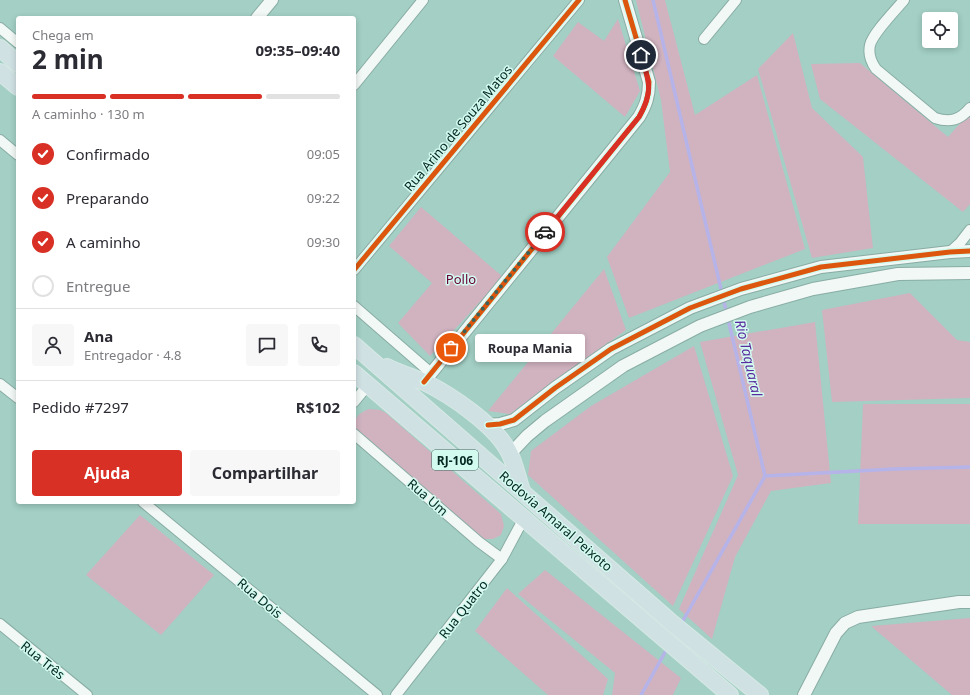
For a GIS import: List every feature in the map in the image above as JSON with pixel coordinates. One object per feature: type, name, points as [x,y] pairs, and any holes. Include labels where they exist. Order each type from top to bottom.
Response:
[{"type":"highway","points":[[0,48],[16,62]]},
{"type":"highway","points":[[0,72],[11,84]]},
{"type":"highway","name":"Rodovia Amaral Peixoto","points":[[356,347],[709,655],[760,695]]},
{"type":"highway","points":[[373,360],[428,378],[445,394],[488,425],[495,432],[510,454],[523,492]]},
{"type":"highway","name":"Rodovia Amaral Peixoto","points":[[356,376],[730,695]]},
{"type":"street","points":[[259,16],[272,0]]},
{"type":"street","points":[[356,83],[423,0]]},
{"type":"street","name":"Rua Arino de Souza Matos","points":[[356,268],[579,0]]},
{"type":"street","points":[[356,308],[428,378],[639,117],[646,105],[649,94],[649,82],[625,0]]},
{"type":"street","points":[[704,39],[736,0]]},
{"type":"street","points":[[904,0],[873,38],[869,54],[871,62],[876,69],[935,118],[944,121],[952,121],[961,117],[970,108]]},
{"type":"street","points":[[0,28],[16,41]]},
{"type":"street","points":[[0,140],[16,153]]},
{"type":"street","points":[[950,252],[960,243],[970,230]]},
{"type":"street","points":[[488,425],[500,424],[514,420],[555,388],[611,349],[690,308],[741,288],[821,267],[970,251]]},
{"type":"street","points":[[895,258],[898,274]]},
{"type":"street","points":[[510,454],[527,436],[563,408],[623,366],[700,326],[750,307],[813,289],[898,274],[970,273]]},
{"type":"street","points":[[0,384],[16,396]]},
{"type":"street","points":[[356,400],[368,385]]},
{"type":"street","points":[[514,420],[527,436]]},
{"type":"street","name":"Rua Um","points":[[356,436],[479,542],[502,559]]},
{"type":"street","name":"Rua Dois","points":[[145,504],[377,695]]},
{"type":"street","name":"Rua Quatro","points":[[396,695],[502,559],[524,518]]},
{"type":"street","points":[[804,695],[836,633],[845,623],[858,617],[959,602],[970,602]]},
{"type":"street","name":"Rua Três","points":[[0,624],[87,695]]},
{"type":"green space","points":[[636,0],[665,0],[695,115],[757,75],[805,249],[629,318],[607,257],[670,172],[661,100]]},
{"type":"green space","points":[[618,19],[640,91],[625,117],[553,56],[578,22],[604,41]]},
{"type":"green space","points":[[793,33],[812,108],[863,157],[873,248],[812,258],[758,69]]},
{"type":"green space","points":[[860,63],[948,137],[970,112],[970,204],[963,212],[820,99],[811,64]]},
{"type":"green space","name":"Pollo","points":[[421,207],[503,277],[430,356],[398,323],[432,283],[389,246]]},
{"type":"green space","points":[[604,269],[626,330],[510,414],[488,411]]},
{"type":"green space","points":[[910,293],[957,340],[970,342],[970,398],[832,402],[822,310]]},
{"type":"green space","points":[[815,322],[831,483],[771,491],[735,557],[712,639],[679,609],[738,475],[700,342]]},
{"type":"green space","points":[[694,346],[733,476],[673,606],[528,475],[531,451],[591,406]]},
{"type":"green space","points":[[863,404],[970,404],[970,524],[858,524]]},
{"type":"green space","points":[[369,409],[380,410],[386,413],[501,514],[504,526],[501,535],[493,539],[480,539],[357,437],[356,419],[364,411]]},
{"type":"green space","points":[[140,515],[214,575],[161,635],[86,575]]},
{"type":"green space","points":[[545,570],[681,678],[673,695],[612,695],[615,673],[518,594]]},
{"type":"green space","points":[[507,588],[608,679],[603,695],[548,695],[475,631]]},
{"type":"green space","points":[[970,618],[970,695],[952,695],[871,626]]},
{"type":"waterway","name":"Rio Taquaral","points":[[653,0],[765,476],[681,624]]},
{"type":"waterway","points":[[765,476],[894,469],[970,467]]},
{"type":"waterway","name":"Rio Taquaral","points":[[641,695],[668,647]]},
{"type":"cycle path","points":[[356,268],[579,0]]},
{"type":"cycle path","points":[[424,382],[639,117],[648,96],[649,82],[625,0]]},
{"type":"cycle path","points":[[488,425],[500,424],[514,420],[555,388],[611,349],[690,308],[741,289],[821,267],[970,251]]},
{"type":"way so far","points":[[451,348],[545,232]]},
{"type":"place","name":"Roupa Mania","points":[[451,348]]},
{"type":"route","points":[[545,232],[639,117],[646,105],[649,94],[649,82],[641,55]]}]
